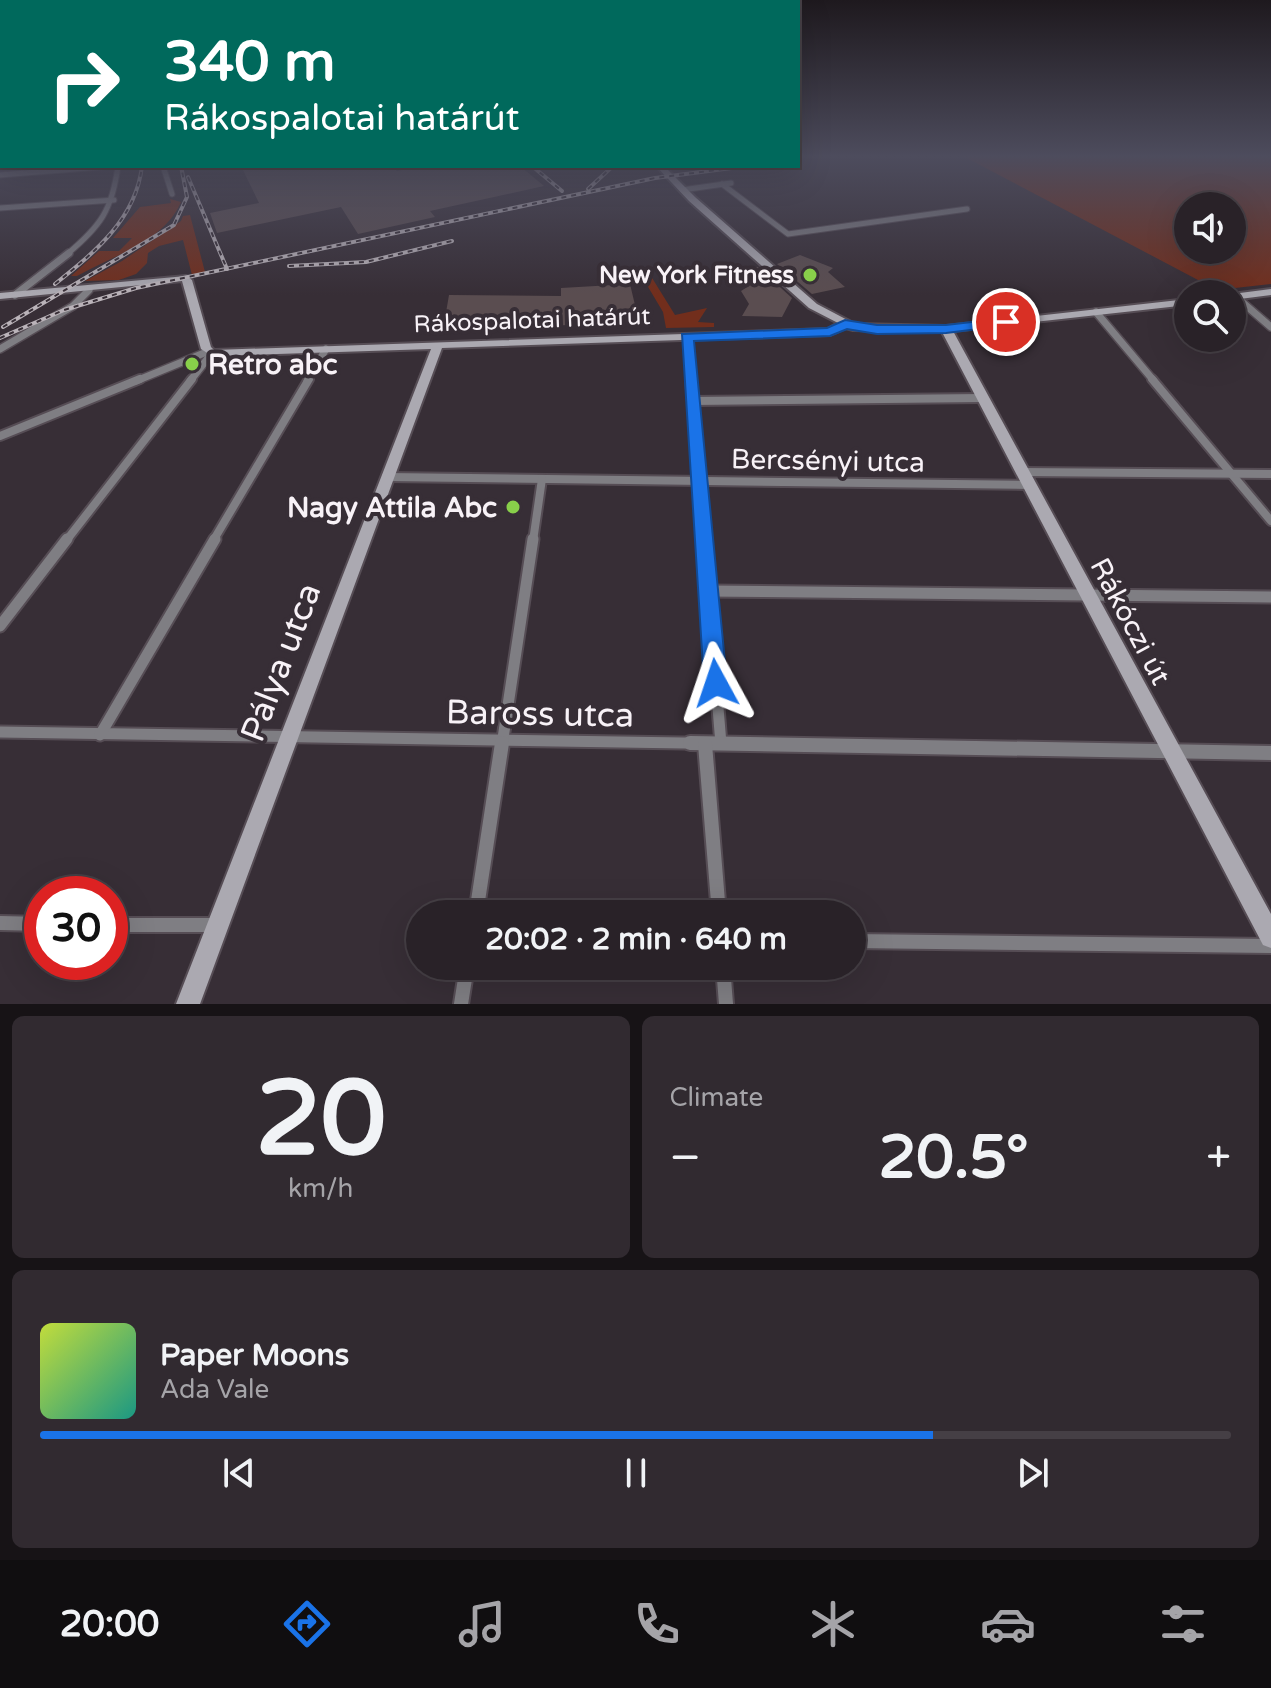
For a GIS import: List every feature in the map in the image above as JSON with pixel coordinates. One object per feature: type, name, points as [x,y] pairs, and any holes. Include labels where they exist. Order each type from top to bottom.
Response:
[{"type":"street","points":[[0,208],[88,202]]},
{"type":"street","points":[[15,295],[40,278],[100,220],[113,202]]},
{"type":"street","points":[[695,202],[813,306],[845,324]]},
{"type":"street","points":[[744,202],[788,234],[967,209]]},
{"type":"street","points":[[0,296],[89,290],[175,278],[187,280],[210,352]]},
{"type":"street","points":[[0,349],[73,306],[89,290]]},
{"type":"street","points":[[1246,295],[1271,292]]},
{"type":"street","name":"Rákospalotai határút","points":[[210,352],[830,332],[845,324],[877,330],[946,329],[1174,304]]},
{"type":"street","points":[[1246,306],[1271,327]]},
{"type":"street","points":[[1096,312],[1271,521]]},
{"type":"street","name":"Rákóczi út","points":[[946,329],[1271,937]]},
{"type":"street","points":[[687,337],[721,744]]},
{"type":"street","name":"Pálya utca","points":[[188,1004],[438,345]]},
{"type":"street","points":[[100,735],[326,349]]},
{"type":"street","points":[[0,436],[210,352]]},
{"type":"street","points":[[0,626],[210,352]]},
{"type":"street","points":[[692,401],[983,398]]},
{"type":"street","name":"Bercsényi utca","points":[[386,477],[698,480],[1271,474]]},
{"type":"street","points":[[478,900],[542,479]]},
{"type":"street","points":[[708,591],[1271,597]]},
{"type":"street","name":"Baross utca","points":[[0,732],[1271,753]]},
{"type":"street","points":[[705,744],[718,900]]},
{"type":"street","points":[[0,923],[24,924]]},
{"type":"street","points":[[128,925],[218,925]]},
{"type":"street","points":[[866,941],[1271,946]]},
{"type":"street","points":[[461,1004],[465,980]]},
{"type":"street","points":[[724,980],[726,1004]]},
{"type":"shaded area","points":[[181,202],[173,216],[150,238],[77,276],[71,276],[99,251],[119,251],[132,238],[113,238],[140,207]]},
{"type":"shaded area","points":[[1050,202],[1174,202],[1174,264],[1246,264],[1246,202],[1271,202],[1271,284],[1246,287],[1246,280],[1198,280]]},
{"type":"shaded area","points":[[190,215],[205,272],[192,275],[183,240],[159,246],[148,253],[147,263],[136,274],[119,280],[85,281],[122,261],[181,221],[183,216]]},
{"type":"shaded area","points":[[649,273],[675,315],[707,308],[698,322],[714,323],[714,327],[666,328],[663,312],[641,275]]},
{"type":"building","points":[[472,202],[430,211],[435,217],[358,234],[341,207],[217,233],[210,213],[259,203]]},
{"type":"building","name":"New York Fitness","points":[[800,255],[833,268],[828,272],[845,287],[812,294],[777,264]]},
{"type":"building","points":[[758,267],[792,298],[782,317],[742,316],[749,304],[741,291],[749,286],[742,280],[747,274],[744,269]]},
{"type":"building","points":[[630,284],[639,322],[569,319],[569,325],[443,330],[449,295],[561,296],[561,288]]},
{"type":"railway","points":[[55,284],[99,247],[132,202]]},
{"type":"railway","points":[[3,327],[174,225],[185,202]]},
{"type":"railway","points":[[199,202],[227,269]]},
{"type":"railway","points":[[227,269],[542,202]]},
{"type":"railway","points":[[289,266],[366,262],[452,241]]},
{"type":"railway","points":[[0,338],[64,310],[136,288],[227,269]]},
{"type":"place","name":"New York Fitness","points":[[810,275]]},
{"type":"place","name":"Retro abc","points":[[192,364]]},
{"type":"place","name":"Nagy Attila Abc","points":[[513,507]]},
{"type":"route","points":[[716,683],[687,337],[830,332],[841,329],[845,324],[877,330],[946,329],[1006,322]]}]
